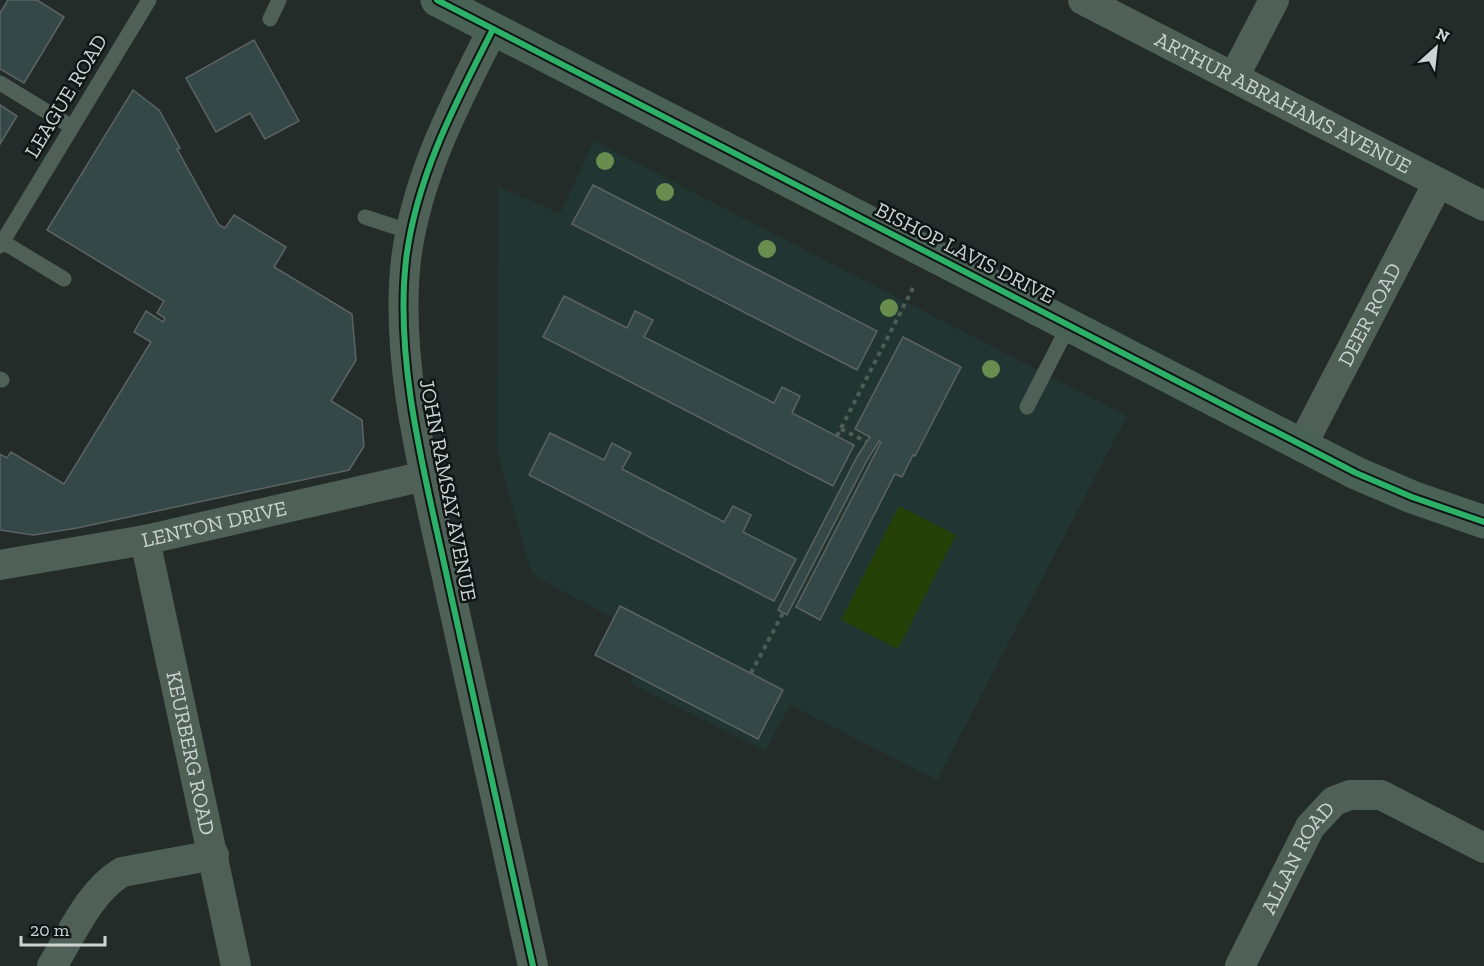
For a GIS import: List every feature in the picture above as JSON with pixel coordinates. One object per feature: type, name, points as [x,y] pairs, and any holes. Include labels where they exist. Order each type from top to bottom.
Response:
[{"type":"street","name":"BISHOP LAVIS DRIVE","points":[[437,0],[1356,473],[1412,497],[1484,522]]},
{"type":"street","name":"ARTHUR ABRAHAMS AVENUE","points":[[1083,0],[1484,206]]},
{"type":"street","points":[[1234,76],[1274,0]]},
{"type":"street","name":"JOHN RAMSAY AVENUE","points":[[493,29],[439,143],[424,182],[411,232],[404,292],[403,326],[406,360],[425,476],[533,966]]},
{"type":"street","name":"DEER ROAD","points":[[1302,445],[1438,183]]},
{"type":"street","name":"LENTON DRIVE","points":[[0,565],[145,540],[425,476]]},
{"type":"street","name":"KEURBERG ROAD","points":[[145,540],[236,966]]},
{"type":"street","name":"ALLAN ROAD","points":[[1240,966],[1310,827],[1334,801],[1350,795],[1381,795],[1484,848]]},
{"type":"street","points":[[52,966],[94,897],[109,880],[122,872],[214,855]]},
{"type":"lane","points":[[270,19],[279,0]]},
{"type":"lane","name":"LEAGUE ROAD","points":[[1,244],[72,127],[142,3]]},
{"type":"lane","points":[[0,83],[72,127]]},
{"type":"lane","points":[[365,217],[411,232]]},
{"type":"lane","points":[[1,244],[64,279]]},
{"type":"lane","points":[[1026,407],[1069,325]]},
{"type":"path","points":[[837,436],[914,288]]},
{"type":"path","points":[[841,429],[867,442]]},
{"type":"path","points":[[751,674],[783,613]]},
{"type":"shaded area","points":[[594,141],[1127,416],[937,780],[790,705],[765,751],[630,683],[633,675],[595,655],[613,618],[538,578],[530,568],[497,451],[498,187],[560,213]]},
{"type":"green space","points":[[899,506],[956,535],[898,649],[841,620]]},
{"type":"building","points":[[8,0],[37,0],[64,17],[24,83],[0,69],[0,13]]},
{"type":"building","points":[[254,40],[299,121],[265,139],[250,113],[216,132],[186,78]]},
{"type":"building","points":[[133,90],[159,110],[180,148],[177,149],[219,225],[225,228],[234,215],[286,247],[274,267],[352,314],[356,360],[331,401],[362,420],[364,446],[349,470],[77,528],[33,535],[0,530],[0,454],[7,458],[11,452],[64,484],[151,342],[134,332],[146,311],[163,322],[165,318],[157,313],[164,301],[47,230]]},
{"type":"building","points":[[0,105],[17,116],[0,144]]},
{"type":"building","points":[[593,185],[877,331],[857,370],[572,224]]},
{"type":"building","points":[[564,296],[627,328],[635,311],[653,320],[644,337],[774,403],[782,387],[800,396],[792,413],[854,445],[833,486],[543,337]]},
{"type":"building","points":[[903,337],[961,367],[915,456],[913,455],[902,477],[895,474],[820,620],[796,607],[881,442],[879,441],[787,615],[778,610],[857,457],[870,437],[855,429]]},
{"type":"building","points":[[550,433],[604,460],[612,443],[631,453],[622,469],[724,522],[733,506],[751,515],[743,532],[796,559],[774,601],[529,475]]},
{"type":"building","points":[[620,606],[783,690],[758,739],[595,655]]},
{"type":"cycle path","points":[[437,0],[1356,473],[1412,497],[1484,522]]},
{"type":"cycle path","points":[[493,29],[439,141],[419,199],[406,260],[405,341],[415,424],[423,465],[533,966]]}]
